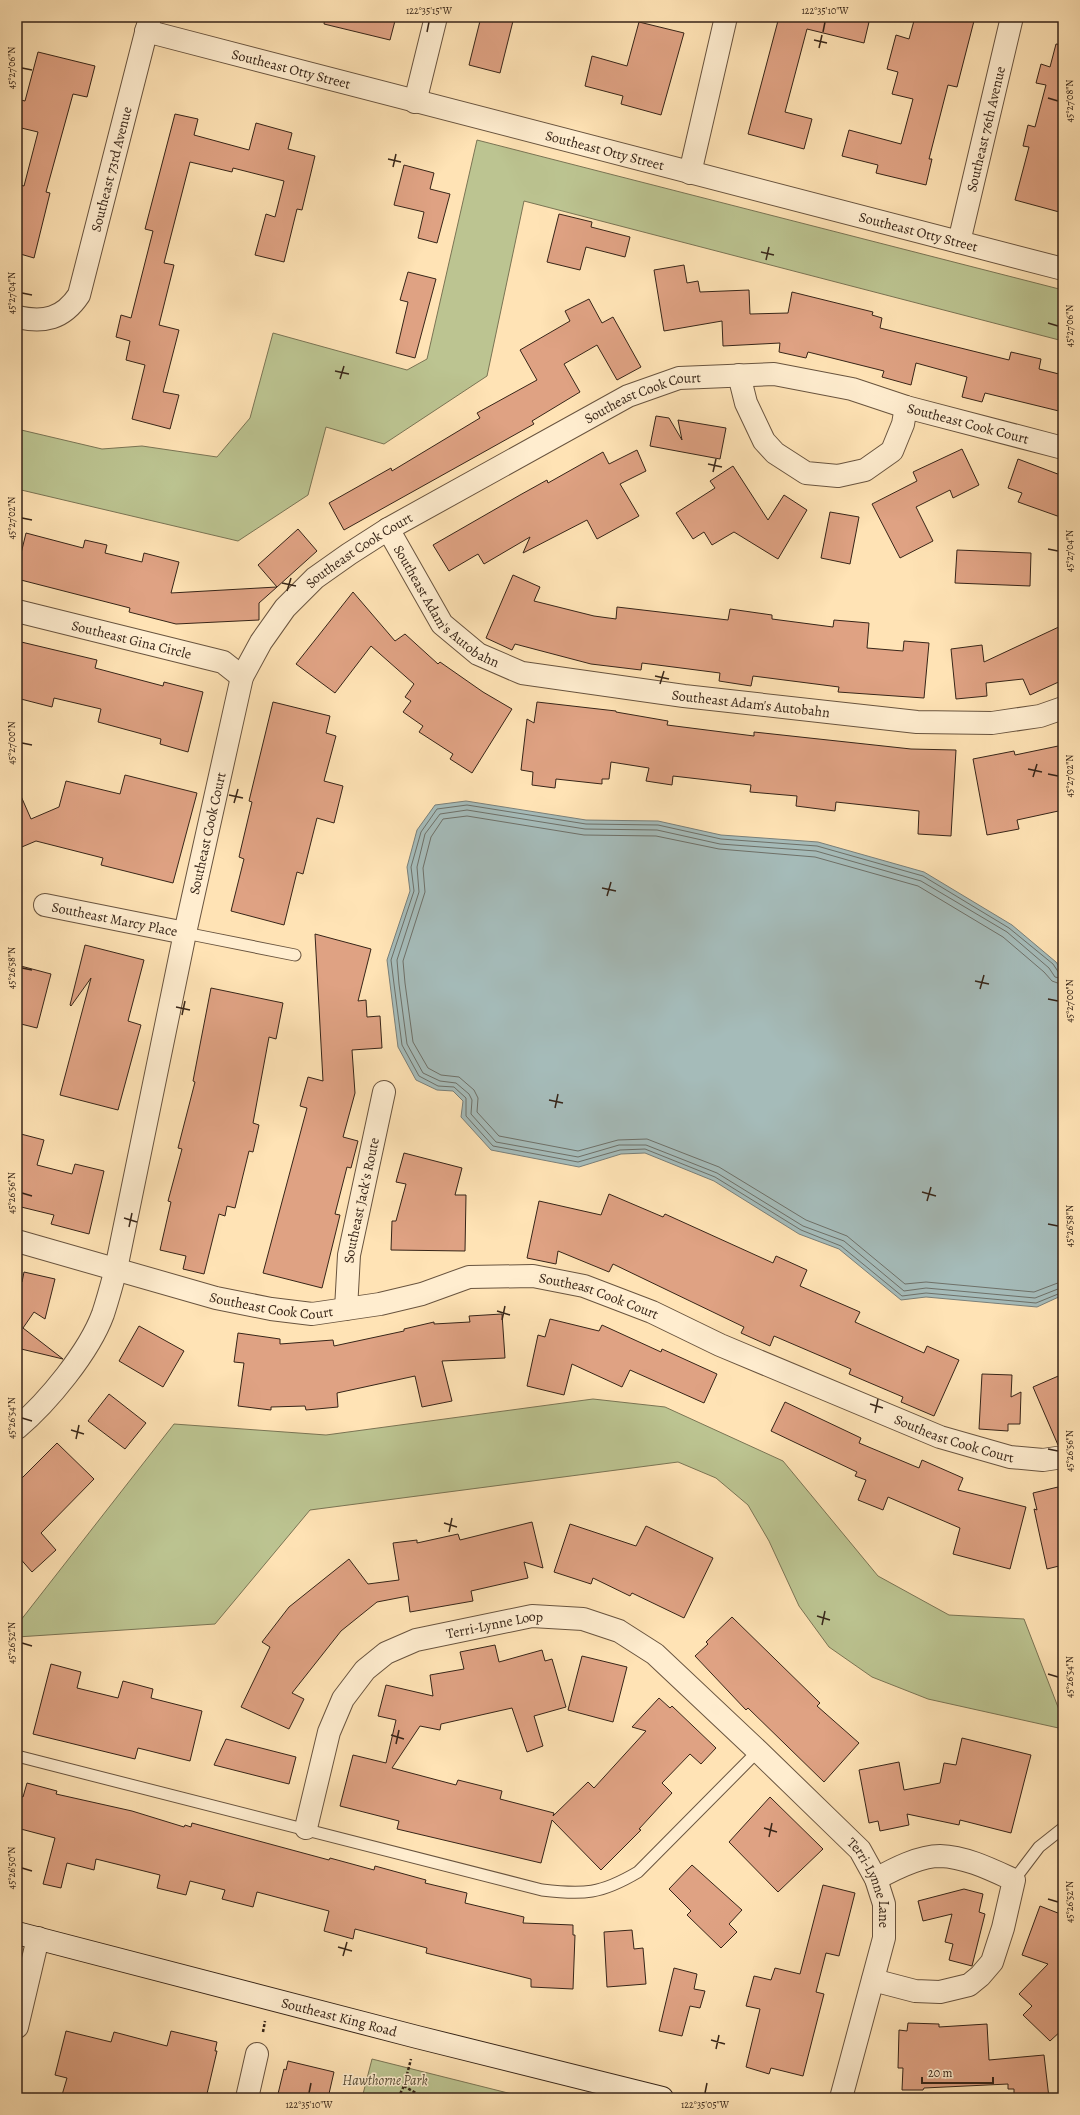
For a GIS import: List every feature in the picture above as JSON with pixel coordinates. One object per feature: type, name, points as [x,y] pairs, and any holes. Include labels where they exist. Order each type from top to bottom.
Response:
[{"type":"street","points":[[415,102],[436,17]]},
{"type":"street","points":[[690,173],[726,17]]},
{"type":"street","name":"Southeast 76th Avenue","points":[[958,242],[1012,17]]},
{"type":"street","name":"Southeast Otty Street","points":[[148,24],[415,102],[1063,269]]},
{"type":"street","name":"Southeast 73rd Avenue","points":[[17,316],[33,319],[47,319],[60,315],[74,302],[82,285],[148,24]]},
{"type":"street","name":"Southeast Cook Court","points":[[17,1428],[31,1416],[78,1360],[103,1315],[116,1269],[185,933],[242,677],[261,642],[285,608],[315,578],[388,529],[628,396],[679,378],[774,374],[852,389],[906,407],[1063,448]]},
{"type":"street","points":[[739,375],[746,403],[764,441],[775,453],[806,473],[838,476],[865,470],[892,451],[903,424],[906,407]]},
{"type":"street","name":"Southeast Adam's Autobahn","points":[[388,529],[442,624],[478,654],[522,673],[684,696],[917,722],[992,723],[1040,716],[1063,708]]},
{"type":"street","name":"Southeast Gina Circle","points":[[17,611],[223,662],[242,677]]},
{"type":"street","name":"Southeast Marcy Place","points":[[45,905],[185,933]]},
{"type":"street","name":"Southeast Jack's Route","points":[[346,1309],[349,1255],[384,1092]]},
{"type":"street","points":[[17,1241],[116,1269]]},
{"type":"street","name":"Southeast Cook Court","points":[[116,1269],[216,1298],[271,1309],[312,1314],[380,1304],[422,1294],[469,1277],[533,1276],[584,1286],[652,1312],[720,1345],[940,1436],[1010,1457],[1043,1460],[1063,1457]]},
{"type":"street","name":"Terri-Lynne Loop","points":[[306,1828],[329,1732],[343,1699],[365,1670],[386,1653],[416,1640],[532,1616],[583,1619],[619,1631],[655,1654],[758,1750]]},
{"type":"street","name":"Terri-Lynne Lane","points":[[758,1750],[860,1850],[876,1878],[884,1904],[884,1938],[874,1980],[841,2098]]},
{"type":"street","points":[[874,1980],[915,1991],[940,1992],[969,1985],[980,1976],[992,1962],[1003,1928],[1014,1880],[978,1864],[939,1856],[905,1864],[876,1878]]},
{"type":"street","name":"Southeast King Road","points":[[17,1933],[417,2037],[662,2098]]},
{"type":"street","points":[[17,2027],[38,1938]]},
{"type":"street","points":[[247,2098],[257,2054]]},
{"type":"lane","points":[[185,933],[295,955]]},
{"type":"lane","points":[[17,1756],[306,1828],[542,1890],[587,1893],[616,1885],[638,1872],[758,1750]]},
{"type":"lane","points":[[1014,1880],[1039,1847],[1063,1828]]},
{"type":"path","points":[[257,2054],[271,1999]]},
{"type":"path","points":[[398,2098],[404,2086],[417,2037]]},
{"type":"path","points":[[404,2086],[424,2098]]},
{"type":"green space","points":[[477,140],[1063,290],[1063,341],[524,201],[487,376],[384,444],[326,427],[308,495],[238,541],[17,489],[17,429],[102,449],[142,446],[217,457],[250,418],[273,333],[407,370],[427,359]]},
{"type":"green space","points":[[593,1399],[665,1407],[783,1461],[878,1576],[949,1615],[1024,1619],[1063,1720],[1063,1729],[928,1699],[872,1677],[829,1647],[799,1606],[769,1541],[748,1505],[716,1478],[678,1462],[310,1510],[215,1624],[17,1637],[17,1625],[174,1424],[326,1435]]},
{"type":"green space","name":"Hawthorne Park","points":[[372,2059],[528,2098],[362,2098]]},
{"type":"water","points":[[466,801],[586,820],[658,821],[721,835],[818,842],[924,872],[1012,925],[1056,962],[1063,972],[1063,1295],[1037,1307],[926,1297],[901,1300],[839,1249],[799,1234],[714,1181],[645,1153],[621,1154],[579,1167],[491,1150],[461,1117],[463,1101],[453,1091],[437,1090],[416,1080],[398,1047],[387,960],[410,891],[407,867],[417,830],[435,805]]},
{"type":"building","points":[[325,17],[396,17],[390,40],[324,24]]},
{"type":"building","points":[[481,17],[514,17],[500,73],[469,65]]},
{"type":"building","points":[[779,17],[850,17],[869,22],[864,43],[807,29],[785,112],[812,119],[804,149],[748,134]]},
{"type":"building","points":[[915,17],[975,17],[957,87],[948,85],[929,159],[932,159],[926,185],[876,173],[878,165],[842,156],[849,130],[901,144],[913,99],[892,94],[898,72],[887,69],[896,35],[909,39]]},
{"type":"building","points":[[639,22],[684,33],[661,115],[621,104],[623,96],[585,86],[592,56],[627,66]]},
{"type":"building","points":[[1056,44],[1063,45],[1063,213],[1015,200],[1029,147],[1023,146],[1028,125],[1035,127],[1046,85],[1036,83],[1041,64],[1050,67]]},
{"type":"building","points":[[38,52],[95,66],[87,97],[73,94],[46,192],[50,193],[34,258],[17,253],[17,184],[24,186],[38,132],[17,127],[17,99],[25,101]]},
{"type":"building","points":[[175,114],[198,119],[194,135],[249,150],[256,123],[292,133],[288,149],[315,156],[302,210],[297,209],[284,262],[255,255],[266,214],[275,217],[284,181],[233,168],[232,172],[190,162],[164,263],[174,265],[159,325],[179,330],[163,392],[179,395],[170,429],[132,419],[145,365],[126,360],[130,341],[116,337],[121,315],[131,318],[153,231],[145,229]]},
{"type":"building","points":[[404,165],[434,173],[430,189],[450,194],[437,243],[418,238],[424,212],[394,205]]},
{"type":"building","points":[[559,214],[592,222],[591,227],[630,237],[625,257],[586,247],[580,270],[547,262]]},
{"type":"building","points":[[684,265],[687,283],[698,281],[700,292],[749,290],[750,314],[788,313],[792,292],[873,312],[872,315],[882,318],[880,328],[1009,360],[1011,352],[1041,359],[1039,369],[1063,375],[1063,412],[985,393],[982,402],[962,397],[967,377],[916,363],[911,385],[882,377],[884,371],[808,352],[806,358],[779,352],[780,343],[723,346],[722,321],[664,331],[654,270]]},
{"type":"building","points":[[408,272],[436,279],[415,358],[396,353],[408,302],[400,300]]},
{"type":"building","points":[[589,299],[602,323],[613,317],[641,367],[617,380],[597,345],[564,364],[580,392],[532,421],[534,424],[344,530],[329,503],[391,468],[392,471],[480,418],[477,413],[537,380],[520,350],[570,321],[565,311]]},
{"type":"building","points":[[656,416],[669,418],[682,440],[678,420],[726,428],[720,459],[650,446]]},
{"type":"building","points":[[962,449],[979,485],[953,498],[950,490],[916,507],[933,541],[900,558],[872,504],[917,481],[913,472]]},
{"type":"building","points":[[637,450],[646,471],[620,484],[639,516],[597,539],[587,520],[523,553],[530,537],[484,564],[478,554],[449,571],[433,545],[547,480],[548,483],[603,452],[609,464]]},
{"type":"building","points":[[1018,459],[1063,476],[1063,518],[1018,502],[1022,493],[1008,488]]},
{"type":"building","points":[[733,466],[768,520],[784,495],[807,510],[778,559],[734,532],[712,545],[704,532],[693,539],[676,513],[715,488],[710,481]]},
{"type":"building","points":[[830,512],[859,517],[850,564],[821,558]]},
{"type":"building","points":[[298,529],[317,551],[277,587],[258,565]]},
{"type":"building","points":[[26,533],[83,548],[85,540],[107,545],[105,553],[142,562],[144,553],[179,562],[171,593],[277,587],[259,603],[259,620],[176,624],[129,612],[130,608],[17,579],[17,570]]},
{"type":"building","points":[[957,550],[1031,553],[1030,586],[955,583]]},
{"type":"building","points":[[513,575],[540,587],[534,601],[594,616],[616,619],[617,607],[728,620],[730,609],[772,615],[772,619],[833,627],[834,620],[869,623],[867,648],[903,651],[904,641],[929,643],[924,698],[838,692],[839,687],[753,676],[751,686],[719,681],[720,673],[642,663],[641,670],[591,664],[515,644],[512,650],[486,638]]},
{"type":"building","points":[[353,592],[395,641],[405,634],[438,664],[440,662],[483,692],[512,709],[472,773],[450,759],[453,754],[419,732],[423,726],[403,712],[411,701],[405,697],[414,684],[371,646],[335,693],[296,664]]},
{"type":"building","points":[[1063,625],[1063,680],[1030,695],[1023,679],[986,683],[987,696],[956,699],[951,649],[982,645],[984,662]]},
{"type":"building","points":[[17,641],[97,660],[95,668],[163,686],[164,682],[203,692],[188,752],[160,744],[161,739],[98,722],[101,709],[54,698],[52,707],[17,698]]},
{"type":"building","points":[[273,702],[330,716],[326,733],[336,736],[324,781],[343,786],[334,823],[317,818],[303,874],[297,872],[284,925],[231,911],[244,859],[239,857],[252,802],[249,801]]},
{"type":"building","points":[[537,702],[616,711],[668,721],[667,725],[754,736],[754,732],[911,749],[956,750],[951,836],[918,834],[919,811],[836,802],[835,811],[796,806],[797,796],[750,792],[751,785],[673,776],[672,785],[646,781],[649,768],[611,762],[609,779],[602,779],[602,784],[556,779],[555,788],[532,785],[533,772],[521,770],[527,719],[534,723]]},
{"type":"building","points":[[1063,745],[1063,810],[1017,820],[1019,829],[987,835],[973,759],[1014,751],[1015,755]]},
{"type":"building","points":[[125,775],[197,793],[173,883],[101,865],[103,858],[36,841],[17,849],[17,787],[31,819],[59,807],[66,781],[120,794]]},
{"type":"building","points":[[315,934],[371,949],[358,1001],[366,1000],[367,1017],[380,1016],[382,1048],[352,1050],[355,1093],[343,1137],[358,1141],[351,1168],[347,1167],[335,1214],[340,1215],[322,1288],[263,1273],[307,1108],[300,1106],[308,1077],[323,1081]]},
{"type":"building","points":[[85,945],[144,960],[128,1021],[141,1025],[118,1110],[60,1095],[91,978],[71,1006]]},
{"type":"building","points":[[17,965],[51,974],[37,1028],[17,1023]]},
{"type":"building","points":[[211,988],[283,1003],[276,1039],[269,1037],[253,1123],[259,1125],[253,1152],[249,1151],[235,1208],[227,1206],[225,1216],[219,1214],[204,1274],[183,1269],[186,1256],[160,1250],[171,1202],[168,1201],[182,1149],[178,1148],[195,1082],[193,1081]]},
{"type":"building","points":[[17,1133],[44,1140],[37,1165],[72,1174],[75,1164],[104,1171],[89,1234],[51,1224],[54,1215],[17,1206]]},
{"type":"building","points":[[404,1153],[462,1168],[455,1195],[466,1195],[465,1251],[391,1250],[392,1221],[396,1221],[406,1184],[396,1182]]},
{"type":"building","points":[[609,1194],[663,1217],[665,1214],[773,1263],[776,1256],[807,1270],[800,1286],[860,1312],[855,1322],[924,1353],[927,1346],[959,1360],[934,1416],[901,1402],[903,1397],[849,1374],[851,1369],[774,1336],[770,1346],[741,1333],[744,1327],[613,1264],[609,1272],[558,1251],[556,1264],[527,1258],[539,1201],[601,1215]]},
{"type":"building","points":[[24,1272],[55,1279],[45,1319],[34,1312],[23,1328],[63,1359],[17,1348],[17,1281],[22,1282]]},
{"type":"building","points":[[502,1314],[505,1358],[442,1361],[452,1401],[422,1407],[415,1376],[337,1393],[338,1407],[306,1410],[305,1406],[271,1407],[271,1410],[238,1406],[244,1363],[234,1362],[238,1333],[280,1339],[280,1344],[333,1340],[334,1346],[404,1331],[404,1329],[434,1322],[434,1324],[470,1322],[469,1316]]},
{"type":"building","points":[[550,1319],[599,1331],[602,1325],[661,1352],[662,1349],[717,1374],[704,1403],[630,1370],[622,1387],[572,1364],[564,1395],[527,1386],[538,1335],[545,1337]]},
{"type":"building","points":[[139,1326],[184,1351],[163,1387],[119,1361]]},
{"type":"building","points":[[982,1374],[1012,1375],[1011,1397],[1021,1392],[1020,1424],[1008,1424],[1008,1431],[979,1429]]},
{"type":"building","points":[[1063,1374],[1063,1445],[1058,1445],[1033,1387]]},
{"type":"building","points":[[109,1394],[146,1423],[125,1449],[88,1421]]},
{"type":"building","points":[[785,1402],[861,1438],[859,1443],[919,1468],[922,1460],[963,1478],[958,1490],[1026,1507],[1010,1569],[953,1554],[960,1528],[888,1497],[883,1510],[858,1500],[866,1480],[855,1476],[857,1472],[771,1431]]},
{"type":"building","points":[[57,1443],[94,1479],[41,1533],[56,1550],[32,1572],[17,1555],[17,1483]]},
{"type":"building","points":[[1058,1487],[1063,1511],[1063,1565],[1047,1569],[1034,1509],[1037,1510],[1033,1493]]},
{"type":"building","points":[[532,1522],[543,1568],[524,1562],[528,1578],[471,1591],[473,1601],[410,1612],[408,1596],[377,1602],[341,1631],[292,1693],[304,1699],[289,1729],[241,1707],[270,1647],[262,1642],[289,1607],[349,1559],[368,1584],[399,1580],[393,1543],[417,1540],[417,1543],[458,1534],[460,1540]]},
{"type":"building","points":[[570,1524],[636,1546],[646,1526],[713,1558],[684,1618],[632,1593],[630,1596],[593,1578],[591,1584],[554,1572]]},
{"type":"building","points":[[732,1617],[820,1703],[817,1706],[859,1743],[824,1782],[748,1708],[746,1710],[695,1656],[708,1644],[706,1642]]},
{"type":"building","points":[[495,1645],[499,1662],[542,1650],[545,1661],[552,1659],[566,1707],[534,1716],[543,1746],[527,1752],[512,1708],[441,1724],[440,1730],[420,1726],[392,1768],[456,1785],[458,1780],[502,1791],[500,1799],[554,1813],[553,1816],[588,1782],[594,1788],[646,1731],[632,1727],[659,1698],[670,1708],[672,1706],[716,1748],[701,1764],[690,1754],[662,1783],[672,1793],[639,1829],[641,1830],[601,1870],[552,1820],[541,1863],[397,1829],[399,1821],[340,1806],[353,1755],[386,1763],[396,1720],[378,1716],[386,1685],[433,1696],[430,1675],[464,1669],[460,1652]]},
{"type":"building","points":[[582,1656],[627,1667],[613,1722],[568,1710]]},
{"type":"building","points":[[51,1664],[81,1672],[77,1688],[118,1698],[123,1681],[153,1689],[151,1698],[202,1711],[190,1761],[138,1748],[135,1759],[33,1734]]},
{"type":"building","points":[[962,1738],[1031,1755],[1011,1833],[960,1820],[959,1825],[907,1814],[909,1825],[880,1831],[878,1821],[869,1823],[859,1770],[899,1762],[904,1790],[940,1783],[944,1763],[956,1765]]},
{"type":"building","points":[[226,1739],[296,1757],[289,1784],[214,1765]]},
{"type":"building","points":[[27,1783],[57,1791],[56,1794],[132,1811],[184,1827],[185,1825],[191,1827],[192,1823],[329,1860],[330,1858],[374,1870],[375,1866],[426,1880],[425,1883],[467,1893],[465,1903],[524,1917],[523,1923],[573,1925],[573,1935],[575,1935],[573,1989],[531,1987],[531,1979],[426,1953],[427,1948],[355,1929],[353,1939],[324,1931],[329,1911],[257,1892],[253,1907],[222,1899],[225,1890],[190,1881],[186,1895],[157,1888],[160,1875],[96,1859],[94,1870],[67,1863],[61,1888],[43,1884],[55,1838],[17,1828],[17,1795],[23,1797]]},
{"type":"building","points":[[770,1797],[823,1849],[778,1892],[729,1842]]},
{"type":"building","points":[[692,1865],[742,1910],[729,1924],[737,1932],[721,1948],[687,1915],[691,1911],[669,1889]]},
{"type":"building","points":[[823,1885],[855,1893],[839,1956],[826,1953],[816,1992],[824,1994],[803,2076],[771,2068],[769,2074],[746,2067],[760,2009],[746,2006],[754,1976],[771,1980],[775,1968],[800,1974]]},
{"type":"building","points":[[964,1889],[983,1894],[979,1912],[985,1914],[972,1966],[949,1960],[953,1944],[945,1942],[952,1914],[923,1921],[918,1901]]},
{"type":"building","points":[[1040,1906],[1063,1915],[1063,2029],[1050,2041],[1023,2015],[1032,2006],[1019,1994],[1048,1964],[1022,1955]]},
{"type":"building","points":[[632,1930],[634,1949],[643,1948],[646,1984],[607,1987],[604,1932]]},
{"type":"building","points":[[674,1968],[697,1974],[694,1989],[705,1991],[700,2008],[690,2006],[682,2036],[659,2031]]},
{"type":"building","points":[[908,2023],[939,2024],[939,2027],[987,2024],[989,2060],[1044,2055],[1049,2098],[1014,2098],[1014,2089],[1008,2089],[1008,2084],[902,2090],[903,2068],[898,2068],[899,2030],[907,2031]]},
{"type":"building","points":[[66,2031],[111,2042],[114,2032],[167,2046],[171,2031],[217,2042],[215,2051],[217,2051],[206,2098],[76,2098],[62,2095],[67,2078],[55,2075]]},
{"type":"building","points":[[288,2061],[334,2072],[328,2098],[277,2098],[284,2069],[286,2070]]}]
